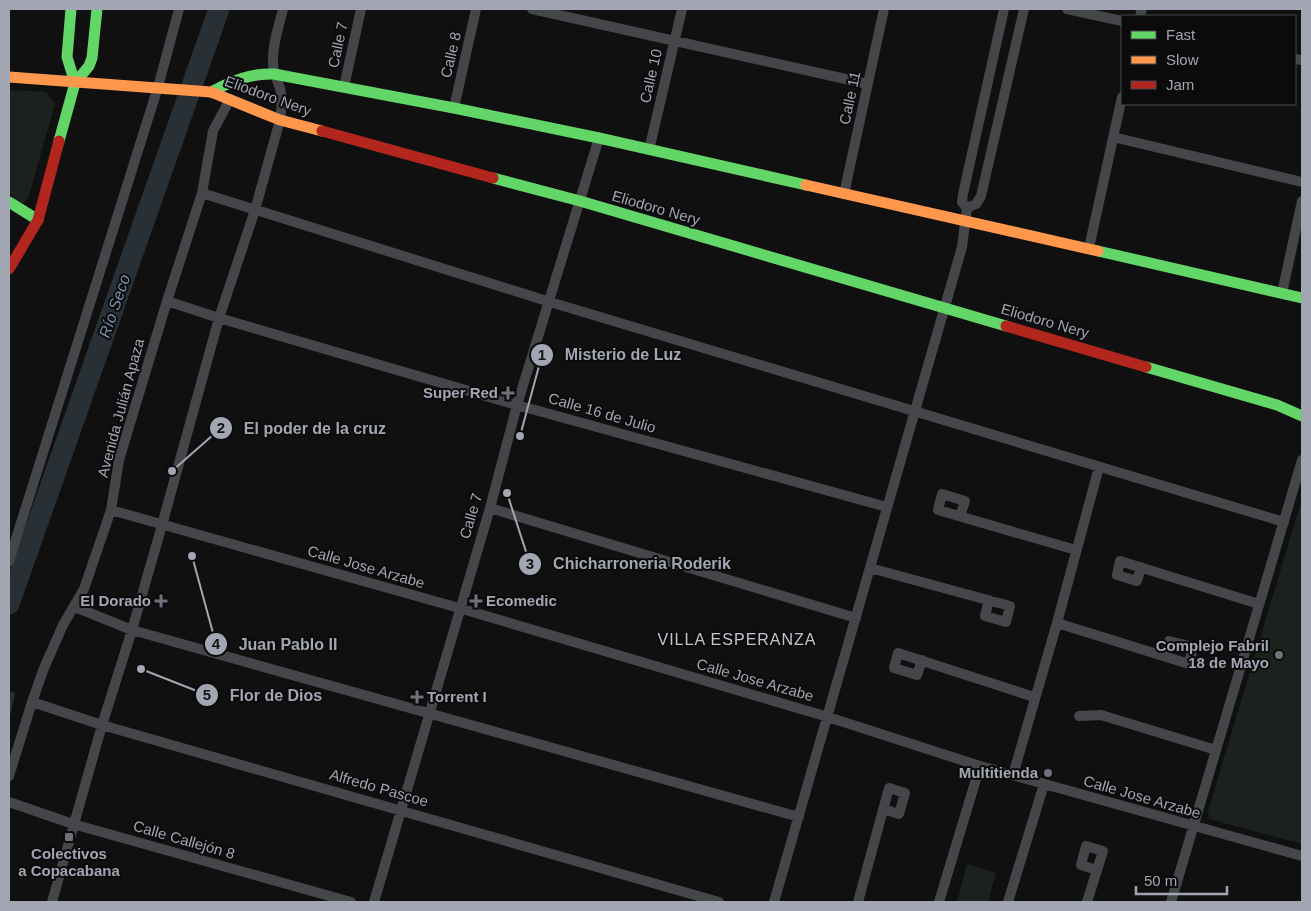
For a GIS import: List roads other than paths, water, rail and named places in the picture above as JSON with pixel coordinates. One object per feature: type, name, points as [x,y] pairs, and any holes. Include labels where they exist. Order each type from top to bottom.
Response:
[{"type":"street","points":[[71,9],[67,57],[75,83]]},
{"type":"street","points":[[9,269],[38,220],[75,83],[89,66],[92,58],[97,9]]},
{"type":"street","points":[[9,561],[158,87],[179,9]]},
{"type":"street","points":[[52,902],[73,824],[162,526],[219,318],[255,210],[280,120],[281,92],[274,74],[272,61],[283,9]]},
{"type":"street","name":"Calle 7","points":[[344,87],[361,9]]},
{"type":"street","name":"Calle 8","points":[[454,108],[476,9]]},
{"type":"street","points":[[532,9],[868,84]]},
{"type":"street","name":"Calle 10","points":[[649,150],[682,9]]},
{"type":"street","name":"Calle 11","points":[[844,194],[884,9]]},
{"type":"street","points":[[774,902],[962,247],[967,208],[962,202],[963,194],[1004,9]]},
{"type":"street","points":[[967,208],[976,204],[981,196],[1024,9]]},
{"type":"street","points":[[1067,9],[1121,21]]},
{"type":"street","name":"Eliodoro Nery","points":[[209,91],[244,76],[261,73],[344,87],[599,138],[1302,298]]},
{"type":"street","points":[[9,77],[209,91]]},
{"type":"street","name":"Eliodoro Nery","points":[[209,91],[280,120],[580,202],[1276,405],[1302,416]]},
{"type":"street","name":"Avenida Julián Apaza","points":[[9,776],[32,702],[63,625],[84,589],[112,510],[119,460],[202,193],[213,131],[230,99]]},
{"type":"street","points":[[1089,248],[1121,101]]},
{"type":"street","points":[[1113,137],[1302,182]]},
{"type":"street","name":"Calle 7","points":[[374,902],[490,508],[517,405],[599,138]]},
{"type":"street","points":[[202,193],[550,302],[1284,522]]},
{"type":"street","points":[[1282,293],[1302,201]]},
{"type":"street","points":[[9,202],[38,220]]},
{"type":"street","name":"Calle 16 de Julio","points":[[167,301],[517,405],[887,507]]},
{"type":"street","points":[[1170,902],[1302,460]]},
{"type":"street","points":[[1012,775],[1057,623],[1099,467]]},
{"type":"street","points":[[490,508],[856,618]]},
{"type":"street","name":"Calle Jose Arzabe","points":[[112,510],[162,526],[459,608],[828,717],[980,766],[1302,856]]},
{"type":"street","points":[[960,516],[1076,550]]},
{"type":"street","points":[[1140,567],[1259,604]]},
{"type":"street","points":[[870,568],[989,600]]},
{"type":"street","points":[[74,607],[132,630],[799,817]]},
{"type":"street","points":[[1057,623],[1164,656]]},
{"type":"street","points":[[922,660],[1034,697]]},
{"type":"street","name":"Alfredo Pascoe","points":[[32,702],[102,725],[719,902]]},
{"type":"street","points":[[1079,716],[1101,715],[1216,750]]},
{"type":"street","points":[[939,902],[980,766]]},
{"type":"street","points":[[1008,902],[1044,784]]},
{"type":"street","name":"Calle Callejón 8","points":[[9,802],[73,824],[351,902]]},
{"type":"street","points":[[858,902],[883,809]]},
{"type":"street","points":[[1087,902],[1097,870]]},
{"type":"waterway","name":"Río Seco","points":[[9,604],[219,9]]},
{"type":"place","name":"Super Red","points":[[508,393]]},
{"type":"place","name":"Misterio de Luz","points":[[520,436]]},
{"type":"place","name":"El poder de la cruz","points":[[172,471]]},
{"type":"place","name":"Chicharroneria Roderik","points":[[507,493]]},
{"type":"place","name":"Juan Pablo II","points":[[192,556]]},
{"type":"place","name":"El Dorado","points":[[161,601]]},
{"type":"place","name":"Ecomedic","points":[[476,601]]},
{"type":"place","name":"Complejo Fabril 18 de Mayo","points":[[1279,655]]},
{"type":"place","name":"Flor de Dios","points":[[141,669]]},
{"type":"place","name":"Torrent I","points":[[417,697]]},
{"type":"place","name":"Multitienda","points":[[1048,773]]},
{"type":"place","name":"Colectivos a Copacabana","points":[[69,837]]},
{"type":"district","name":"VILLA ESPERANZA","points":[[737,639]]}]
